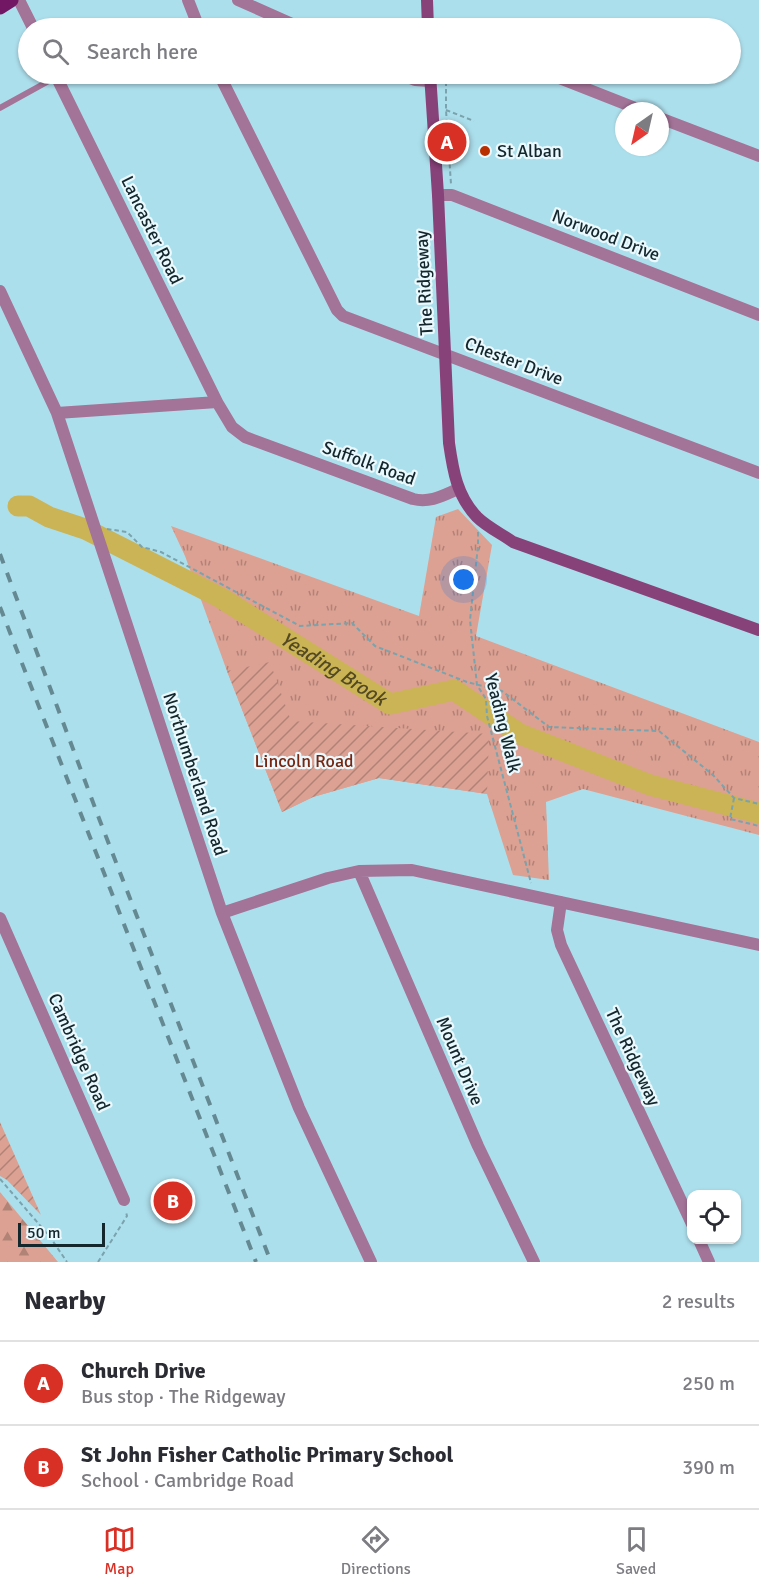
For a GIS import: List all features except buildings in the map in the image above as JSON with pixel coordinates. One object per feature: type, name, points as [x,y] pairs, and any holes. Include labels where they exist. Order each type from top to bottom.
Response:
[{"type":"main road","points":[[0,7],[11,0]]},
{"type":"street","points":[[19,0],[28,18]]},
{"type":"street","points":[[188,0],[195,18]]},
{"type":"street","points":[[238,0],[278,18]]},
{"type":"street","points":[[427,0],[428,18]]},
{"type":"street","name":"Lancaster Road","points":[[60,84],[217,402]]},
{"type":"street","name":"Chester Drive","points":[[224,84],[337,310],[343,316],[759,473]]},
{"type":"street","name":"The Ridgeway","points":[[430,84],[449,443],[453,474],[458,489]]},
{"type":"street","points":[[574,84],[620,102]]},
{"type":"street","points":[[669,121],[759,156]]},
{"type":"street","name":"Norwood Drive","points":[[438,195],[452,195],[759,315]]},
{"type":"street","name":"Northumberland Road","points":[[0,291],[57,413],[222,912],[299,1108],[371,1262]]},
{"type":"street","points":[[57,413],[217,402]]},
{"type":"street","name":"Suffolk Road","points":[[217,402],[232,427],[244,437],[402,495],[424,501],[458,489]]},
{"type":"street","points":[[458,489],[478,518],[513,542],[759,630]]},
{"type":"street","points":[[222,912],[328,878],[359,871],[412,870],[759,945]]},
{"type":"street","name":"Mount Drive","points":[[359,871],[478,1146],[534,1262]]},
{"type":"street","name":"The Ridgeway","points":[[561,902],[557,930],[561,945],[687,1213]]},
{"type":"street","name":"Cambridge Road","points":[[0,918],[124,1200]]},
{"type":"street","points":[[701,1244],[709,1262]]},
{"type":"lane","points":[[0,108],[41,84]]},
{"type":"path","points":[[446,84],[452,195]]},
{"type":"path","points":[[446,110],[474,121]]},
{"type":"path","name":"Yeading Walk","points":[[478,518],[478,546],[470,620],[477,685],[486,699],[487,716],[534,895]]},
{"type":"path","points":[[107,529],[127,532],[142,547],[161,552],[300,627],[352,623],[375,646],[477,685],[502,691],[549,728],[659,731],[713,775],[734,798],[759,804]]},
{"type":"path","points":[[734,798],[730,819],[759,826]]},
{"type":"path","points":[[0,1179],[50,1238],[67,1262]]},
{"type":"path","points":[[98,1262],[127,1216],[124,1200]]},
{"type":"green space","points":[[458,509],[492,545],[476,636],[759,742],[759,835],[583,789],[546,802],[549,880],[513,875],[487,794],[379,778],[313,797],[282,812],[185,556],[171,526],[419,616],[436,517]]},
{"type":"green space","name":"Lincoln Road","points":[[270,662],[291,721],[489,734],[487,794],[379,778],[313,797],[282,812],[227,671]]},
{"type":"green space","points":[[0,1122],[41,1215],[7,1180],[0,1176]]},
{"type":"green space","points":[[0,1192],[58,1262],[0,1262]]},
{"type":"waterway","name":"Yeading Brook","points":[[18,506],[29,506],[49,517],[85,529],[221,598],[390,704],[454,690],[520,734],[650,785],[759,813]]},
{"type":"railway","points":[[0,554],[100,821],[271,1262]]},
{"type":"railway","points":[[0,607],[256,1262]]},
{"type":"place","name":"Church Drive","points":[[447,142]]},
{"type":"place","name":"St Alban","points":[[485,151]]},
{"type":"place","name":"St John Fisher Catholic Primary School","points":[[173,1201]]}]
